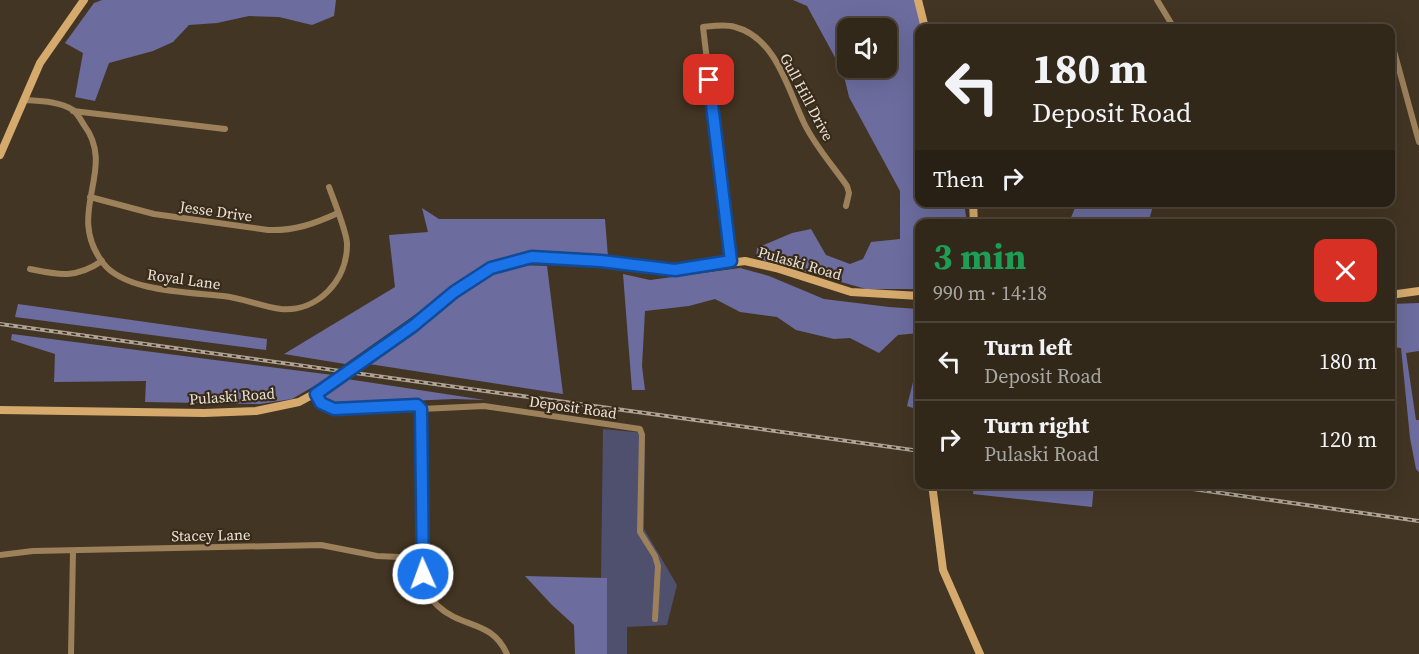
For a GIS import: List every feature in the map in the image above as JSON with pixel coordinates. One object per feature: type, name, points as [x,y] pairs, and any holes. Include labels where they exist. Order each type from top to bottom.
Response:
[{"type":"main road","points":[[0,155],[40,63],[84,0]]},
{"type":"main road","points":[[918,0],[924,24]]},
{"type":"main road","name":"Pulaski Road","points":[[0,410],[204,413],[256,411],[292,405],[334,383],[413,326],[454,292],[491,268],[532,257],[601,261],[675,270],[745,261],[776,268],[850,292],[915,296]]},
{"type":"main road","points":[[1395,294],[1419,291]]},
{"type":"main road","points":[[933,489],[943,570],[980,654]]},
{"type":"street","points":[[1157,0],[1172,24]]},
{"type":"street","name":"Gull Hill Drive","points":[[731,261],[703,27],[734,26],[765,44],[807,128],[847,186],[849,193],[846,206]]},
{"type":"street","points":[[1395,55],[1419,142]]},
{"type":"street","points":[[24,100],[48,102],[74,111],[225,129]]},
{"type":"street","name":"Royal Lane","points":[[74,111],[91,134],[97,154],[87,216],[88,230],[102,261],[111,272],[140,285],[232,297],[268,307],[298,308],[315,302],[330,291],[340,274],[347,242],[329,187]]},
{"type":"street","name":"Jesse Drive","points":[[90,197],[154,214],[268,230],[287,231],[304,227],[338,213]]},
{"type":"street","points":[[30,269],[69,275],[85,271],[102,261]]},
{"type":"street","name":"Deposit Road","points":[[316,394],[321,403],[334,409],[417,405],[421,409],[484,406],[640,429],[642,435],[640,532],[655,556],[658,566],[655,619]]},
{"type":"street","points":[[421,409],[422,558],[425,586],[436,604],[446,613],[458,620],[483,627],[504,646],[507,654]]},
{"type":"street","name":"Stacey Lane","points":[[0,555],[33,551],[321,545],[377,556],[422,558]]},
{"type":"street","points":[[71,654],[73,551]]},
{"type":"shaded area","points":[[102,0],[336,0],[334,16],[312,25],[279,17],[249,16],[217,23],[189,25],[173,42],[153,51],[109,63],[95,101],[75,97],[83,53],[65,43],[94,3]]},
{"type":"shaded area","points":[[793,0],[916,0],[923,24],[915,24],[915,207],[965,207],[966,219],[915,219],[915,289],[866,289],[756,258],[757,248],[792,233],[811,229],[826,255],[850,264],[863,259],[871,242],[900,239],[900,191],[849,97],[844,78],[897,78],[897,18],[837,18],[837,61],[807,6]]},
{"type":"shaded area","points":[[1153,207],[1149,219],[1070,219],[1075,208]]},
{"type":"shaded area","points":[[422,208],[439,219],[605,219],[608,257],[531,251],[487,264],[345,364],[284,354],[395,287],[389,235],[428,232]]},
{"type":"shaded area","points":[[520,265],[547,266],[563,394],[369,364],[459,294],[499,272]]},
{"type":"shaded area","points":[[740,268],[769,276],[824,299],[915,309],[915,333],[898,335],[879,353],[850,338],[834,339],[796,330],[777,317],[740,312],[715,299],[689,306],[645,311],[642,366],[645,390],[632,390],[623,274],[650,280]]},
{"type":"shaded area","points":[[1419,303],[1419,351],[1406,353],[1416,420],[1419,420],[1419,472],[1416,469],[1410,438],[1401,348],[1395,347],[1395,304]]},
{"type":"shaded area","points":[[18,304],[267,339],[266,350],[15,317]]},
{"type":"shaded area","points":[[12,334],[333,375],[292,399],[260,404],[145,402],[146,381],[54,382],[55,354],[11,340]]},
{"type":"shaded area","points":[[915,374],[915,408],[907,406]]},
{"type":"shaded area","points":[[347,379],[485,400],[454,399],[316,405],[315,399]]},
{"type":"shaded area","points":[[603,429],[645,433],[644,529],[677,585],[667,625],[627,627],[627,654],[607,654],[607,579],[601,578]]},
{"type":"shaded area","points":[[974,489],[1094,489],[1092,507],[973,494]]},
{"type":"shaded area","points":[[525,576],[607,578],[607,654],[575,654],[574,625]]},
{"type":"railway","points":[[0,324],[915,450]]},
{"type":"railway","points":[[1193,489],[1419,521]]},
{"type":"route","points":[[423,574],[421,409],[417,405],[341,410],[329,408],[321,403],[316,394],[413,326],[454,292],[491,268],[532,257],[601,261],[675,270],[731,261],[709,80]]}]
